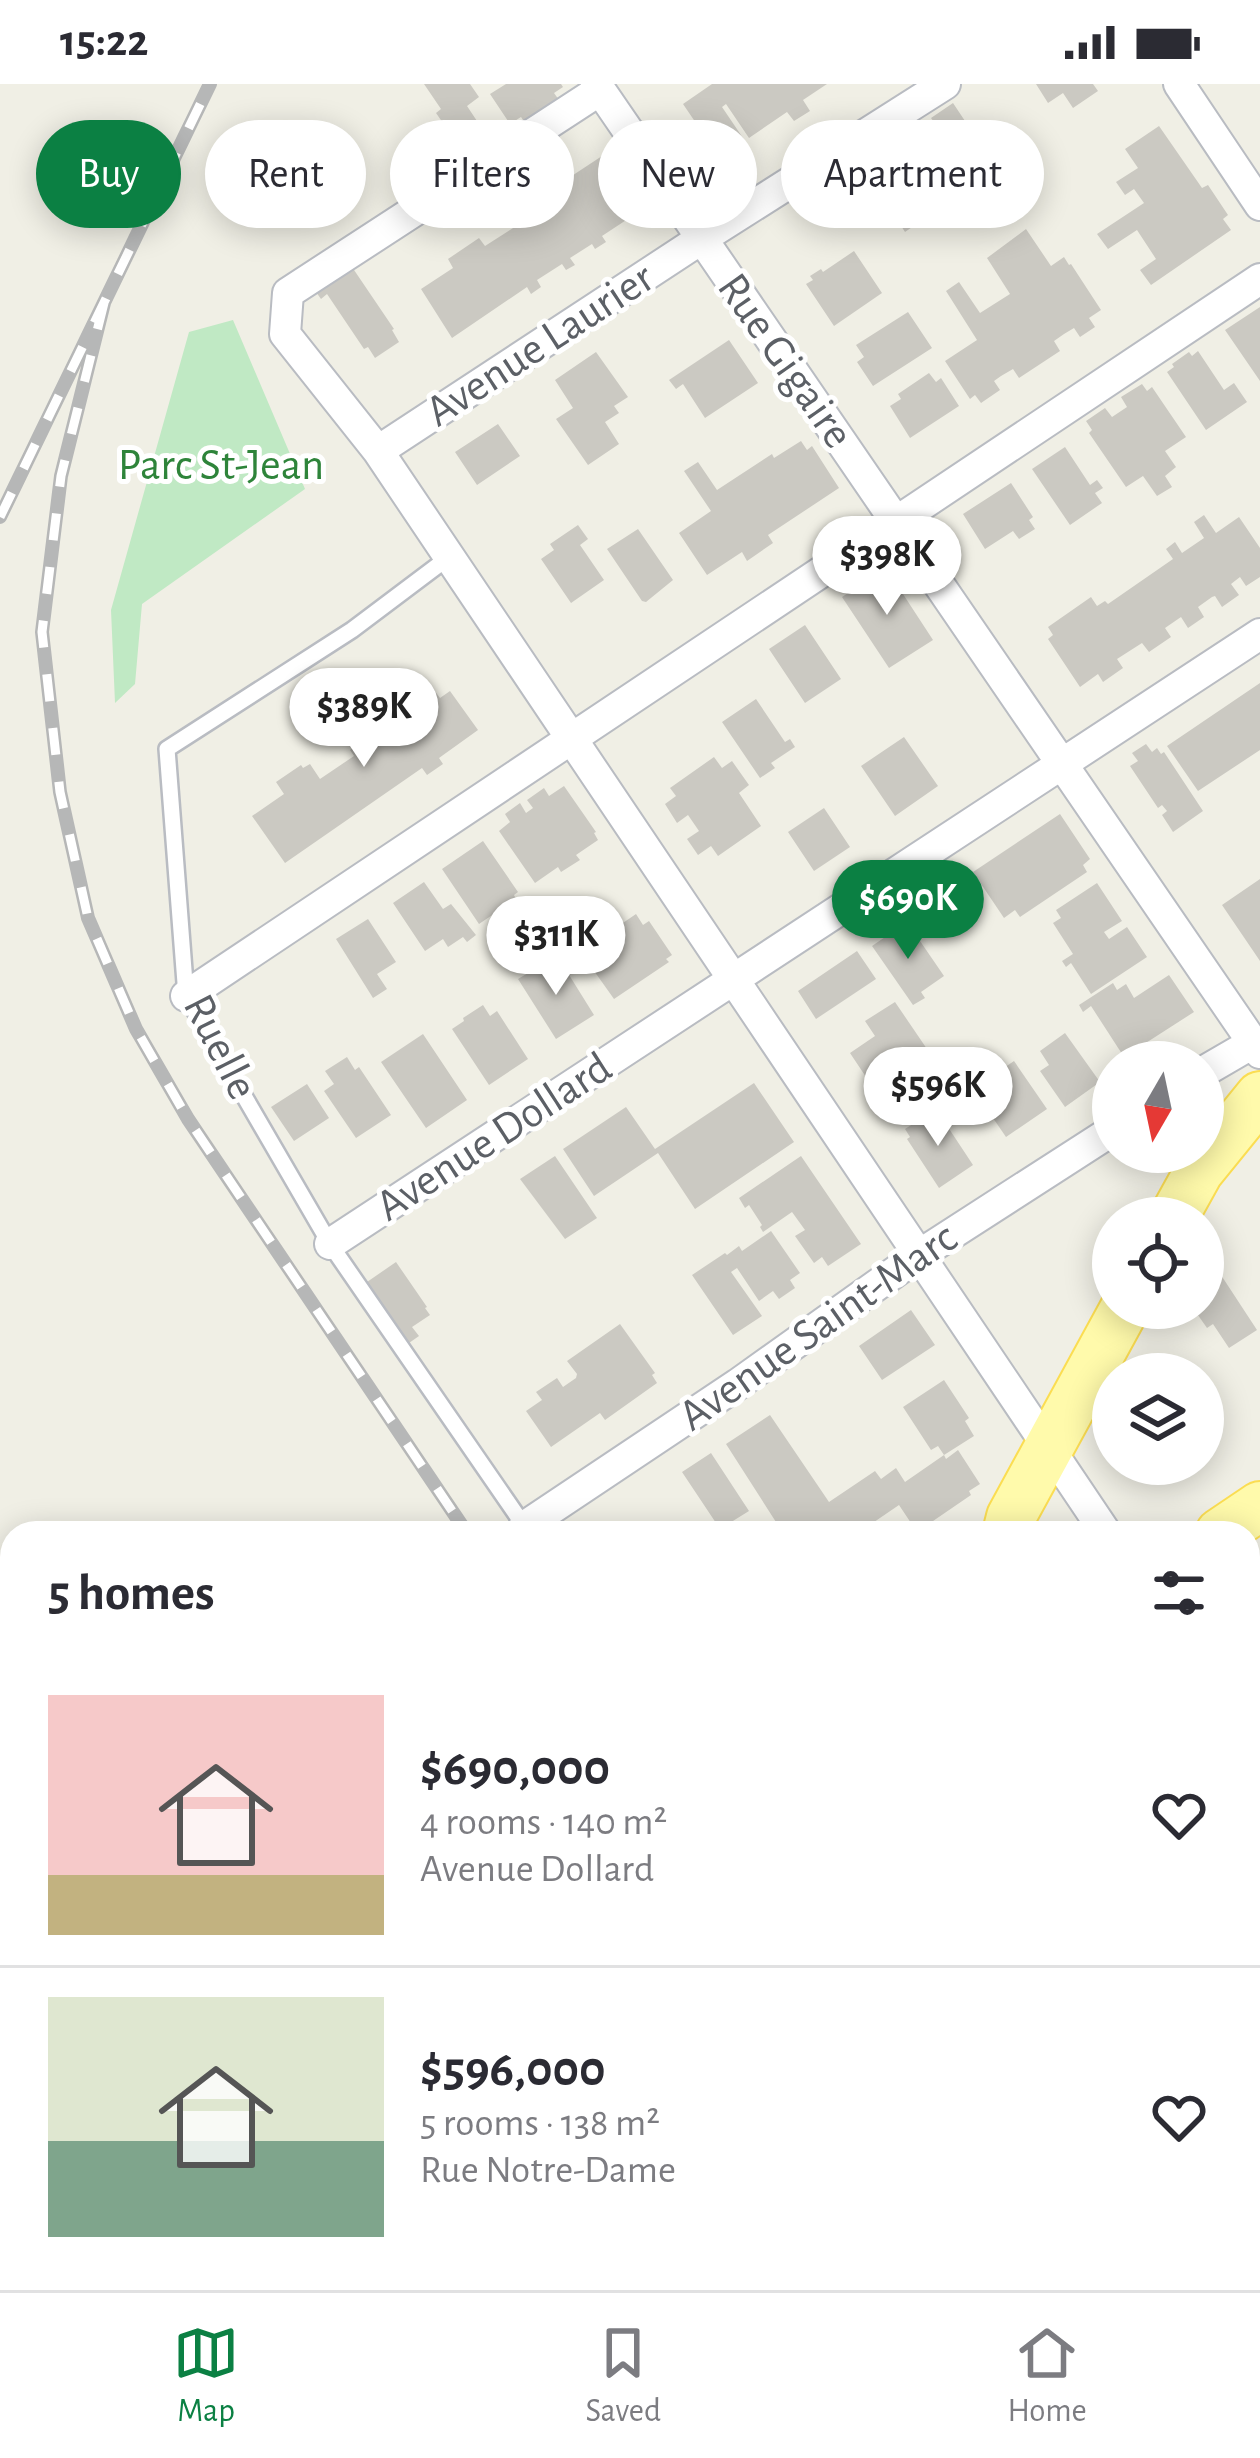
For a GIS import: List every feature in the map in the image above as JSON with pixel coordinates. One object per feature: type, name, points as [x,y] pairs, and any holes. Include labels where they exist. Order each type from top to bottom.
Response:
[{"type":"main road","points":[[1185,1197],[1199,1171],[1260,1096]]},
{"type":"main road","points":[[1010,1521],[1114,1329]]},
{"type":"street","name":"Avenue Laurier","points":[[378,451],[945,84]]},
{"type":"street","points":[[1179,84],[1260,205]]},
{"type":"street","name":"Rue Gigaire","points":[[598,87],[1257,1048]]},
{"type":"street","points":[[598,87],[288,293],[285,334],[378,451],[1098,1521]]},
{"type":"street","points":[[186,996],[1260,279]]},
{"type":"street","name":"Avenue Dollard","points":[[330,1244],[1260,634]]},
{"type":"street","points":[[1224,1063],[1257,1048]]},
{"type":"street","name":"Avenue Saint-Marc","points":[[539,1521],[919,1255],[1092,1144]]},
{"type":"lane","name":"Ruelle","points":[[449,557],[352,630],[167,749],[186,996],[330,1244],[520,1521]]},
{"type":"green space","name":"Parc St-Jean","points":[[233,320],[305,489],[142,604],[135,684],[115,703],[111,610],[189,332]]},
{"type":"building","points":[[424,84],[470,84],[479,97],[467,106],[476,120],[441,120],[436,113],[441,109]]},
{"type":"building","points":[[506,84],[563,87],[554,93],[559,100],[529,120],[507,120],[490,94]]},
{"type":"building","points":[[712,84],[827,84],[803,100],[810,111],[796,120],[787,112],[757,133],[757,120],[737,120],[726,104],[722,107],[731,120],[694,120],[683,104]]},
{"type":"building","points":[[1036,84],[1093,84],[1098,91],[1073,108],[1063,93],[1048,103]]},
{"type":"building","points":[[953,103],[964,120],[932,120]]},
{"type":"building","points":[[1159,126],[1202,188],[1208,185],[1228,215],[1223,219],[1231,230],[1151,285],[1140,270],[1156,259],[1137,230],[1108,249],[1097,234],[1144,203],[1134,189],[1125,195],[1116,182],[1138,168],[1125,149]]},
{"type":"building","points":[[598,159],[598,228],[614,228],[602,236],[606,242],[595,249],[592,244],[570,258],[575,265],[566,270],[562,264],[537,280],[541,287],[531,294],[527,287],[452,338],[421,289],[453,268],[448,259],[479,238],[485,246],[513,228],[574,228],[574,174]]},
{"type":"building","points":[[1026,229],[1051,266],[1064,257],[1071,264],[1101,310],[1089,318],[1095,327],[1080,337],[1074,328],[1064,334],[1054,341],[1060,351],[1019,378],[1013,369],[1001,376],[994,381],[1000,390],[981,403],[975,395],[970,399],[945,361],[977,340],[946,291],[959,282],[980,313],[1010,294],[987,258]]},
{"type":"building","points":[[854,251],[882,293],[834,326],[806,284],[813,280],[810,276]]},
{"type":"building","points":[[352,267],[399,342],[375,358],[327,294],[321,299],[316,292]]},
{"type":"building","points":[[1260,307],[1260,381],[1225,330]]},
{"type":"building","points":[[908,312],[932,348],[873,386],[857,362],[864,357],[856,345]]},
{"type":"building","points":[[729,340],[758,383],[705,418],[683,384],[676,389],[669,380]]},
{"type":"building","points":[[1198,351],[1224,390],[1234,383],[1247,402],[1206,430],[1167,372],[1189,352],[1192,356]]},
{"type":"building","points":[[596,352],[628,397],[614,406],[619,413],[605,422],[619,444],[588,465],[556,419],[573,408],[555,380]]},
{"type":"building","points":[[929,373],[936,382],[941,378],[959,406],[910,438],[890,406],[901,399],[898,394]]},
{"type":"building","points":[[1142,384],[1147,391],[1152,387],[1186,437],[1165,451],[1176,467],[1165,476],[1172,487],[1157,496],[1143,476],[1126,487],[1089,433],[1092,430],[1086,421],[1105,408],[1112,417],[1127,407],[1121,397]]},
{"type":"building","points":[[498,424],[520,456],[477,485],[455,452]]},
{"type":"building","points":[[801,441],[807,450],[812,446],[839,488],[768,535],[773,543],[747,561],[742,552],[707,575],[679,533],[711,511],[684,471],[698,462],[717,490]]},
{"type":"building","points":[[1065,447],[1090,485],[1097,480],[1103,488],[1095,493],[1102,503],[1070,525],[1032,469]]},
{"type":"building","points":[[1011,483],[1033,517],[1029,520],[1035,529],[1019,539],[1013,531],[985,549],[963,514]]},
{"type":"building","points":[[1204,515],[1216,533],[1239,517],[1260,548],[1260,577],[1246,586],[1240,577],[1231,584],[1239,595],[1222,607],[1212,597],[1198,607],[1204,617],[1188,628],[1181,617],[1165,628],[1171,637],[1149,652],[1142,643],[1117,659],[1123,668],[1103,682],[1098,674],[1080,687],[1048,639],[1053,635],[1048,627],[1091,597],[1097,606],[1108,604],[1173,559],[1166,549],[1175,542],[1182,553],[1204,538],[1194,522]]},
{"type":"building","points":[[578,525],[588,539],[580,545],[604,580],[571,603],[541,559],[554,550],[550,544]]},
{"type":"building","points":[[638,529],[673,580],[646,602],[607,549]]},
{"type":"building","points":[[886,568],[933,640],[889,668],[842,597]]},
{"type":"building","points":[[805,625],[841,679],[805,703],[769,649]]},
{"type":"building","points":[[1260,683],[1260,750],[1198,791],[1167,746]]},
{"type":"building","points":[[374,684],[396,716],[434,690],[440,698],[450,691],[478,730],[439,758],[443,764],[427,775],[422,768],[285,863],[252,816],[284,794],[276,782],[301,765],[310,764],[320,779],[354,756],[350,750],[381,729],[357,695]]},
{"type":"building","points":[[756,699],[785,742],[790,739],[795,747],[771,763],[775,768],[760,778],[722,722]]},
{"type":"building","points":[[904,737],[938,786],[895,816],[861,766]]},
{"type":"building","points":[[1146,744],[1152,752],[1157,748],[1164,752],[1203,811],[1173,832],[1162,815],[1167,811],[1162,805],[1158,808],[1130,766],[1138,761],[1132,753]]},
{"type":"building","points":[[714,757],[722,768],[732,761],[749,785],[739,793],[761,826],[718,856],[711,846],[698,855],[687,839],[699,831],[688,815],[677,823],[665,804],[676,796],[670,788]]},
{"type":"building","points":[[564,786],[598,840],[576,855],[580,860],[561,872],[558,867],[535,883],[499,831],[510,822],[505,814],[520,803],[526,813],[533,808],[527,800],[544,788],[549,796]]},
{"type":"building","points":[[824,808],[850,847],[814,871],[788,832]]},
{"type":"building","points":[[1060,814],[1090,859],[1083,865],[1087,872],[1020,917],[1015,910],[1004,918],[973,872]]},
{"type":"building","points":[[483,841],[518,892],[516,899],[479,924],[442,869]]},
{"type":"building","points":[[1260,879],[1260,961],[1222,905]]},
{"type":"building","points":[[424,882],[443,909],[451,904],[476,935],[448,947],[443,939],[425,951],[393,903]]},
{"type":"building","points":[[1097,883],[1122,921],[1104,932],[1109,939],[1127,927],[1147,957],[1091,994],[1071,963],[1066,967],[1062,961],[1073,954],[1053,923],[1061,918],[1056,910]]},
{"type":"building","points":[[636,914],[643,925],[649,921],[672,955],[666,959],[669,962],[614,999],[587,961],[623,937],[617,927]]},
{"type":"building","points":[[368,919],[396,962],[377,974],[387,989],[373,998],[336,939]]},
{"type":"building","points":[[907,922],[944,976],[921,992],[925,998],[913,1005],[872,946]]},
{"type":"building","points":[[857,951],[876,979],[816,1019],[798,991]]},
{"type":"building","points":[[553,958],[556,964],[561,962],[594,1015],[556,1039],[518,979]]},
{"type":"building","points":[[1169,975],[1194,1012],[1149,1041],[1114,1041],[1091,1006],[1083,1012],[1079,1005],[1113,983],[1117,990],[1126,984],[1134,998]]},
{"type":"building","points":[[895,1002],[927,1049],[872,1086],[850,1053],[875,1036],[865,1021]]},
{"type":"building","points":[[483,1005],[490,1016],[497,1011],[528,1059],[489,1085],[452,1029]]},
{"type":"building","points":[[1065,1033],[1092,1071],[1092,1088],[1065,1107],[1040,1071],[1049,1065],[1040,1051]]},
{"type":"building","points":[[423,1034],[467,1100],[426,1128],[381,1062]]},
{"type":"building","points":[[347,1057],[391,1115],[356,1138],[324,1091],[334,1084],[325,1071]]},
{"type":"building","points":[[1014,1061],[1047,1109],[1006,1137],[973,1089]]},
{"type":"building","points":[[754,1083],[794,1142],[695,1209],[658,1153],[594,1196],[563,1149],[626,1107],[655,1149]]},
{"type":"building","points":[[307,1084],[329,1118],[294,1141],[271,1107]]},
{"type":"building","points":[[936,1109],[973,1165],[939,1188],[905,1129]]},
{"type":"building","points":[[555,1156],[597,1218],[565,1239],[520,1179]]},
{"type":"building","points":[[801,1156],[861,1244],[828,1266],[822,1257],[814,1263],[795,1236],[805,1230],[792,1212],[763,1232],[749,1205],[745,1208],[739,1198]]},
{"type":"building","points":[[771,1231],[800,1273],[790,1280],[795,1288],[779,1299],[773,1291],[759,1301],[737,1268],[731,1272],[762,1316],[733,1335],[692,1275]]},
{"type":"building","points":[[396,1262],[430,1315],[412,1327],[419,1336],[409,1343],[367,1282]]},
{"type":"building","points":[[1224,1280],[1257,1330],[1229,1348],[1216,1329],[1224,1329]]},
{"type":"building","points":[[911,1310],[935,1345],[882,1380],[859,1346]]},
{"type":"building","points":[[620,1324],[655,1373],[657,1383],[605,1420],[600,1413],[551,1447],[526,1411],[542,1400],[536,1392],[557,1378],[563,1387],[576,1378],[567,1361]]},
{"type":"building","points":[[944,1380],[969,1418],[965,1421],[974,1436],[944,1455],[938,1446],[931,1450],[903,1407]]},
{"type":"building","points":[[770,1415],[829,1502],[875,1471],[881,1479],[896,1468],[905,1482],[958,1450],[980,1484],[933,1521],[910,1521],[899,1505],[876,1521],[775,1521],[726,1444]]},
{"type":"building","points":[[711,1453],[749,1511],[733,1521],[715,1521],[682,1472]]},
{"type":"railway","points":[[0,517],[210,84]]},
{"type":"railway","points":[[104,303],[61,476],[42,632],[60,792],[88,918],[136,1029],[188,1119],[459,1521]]}]
